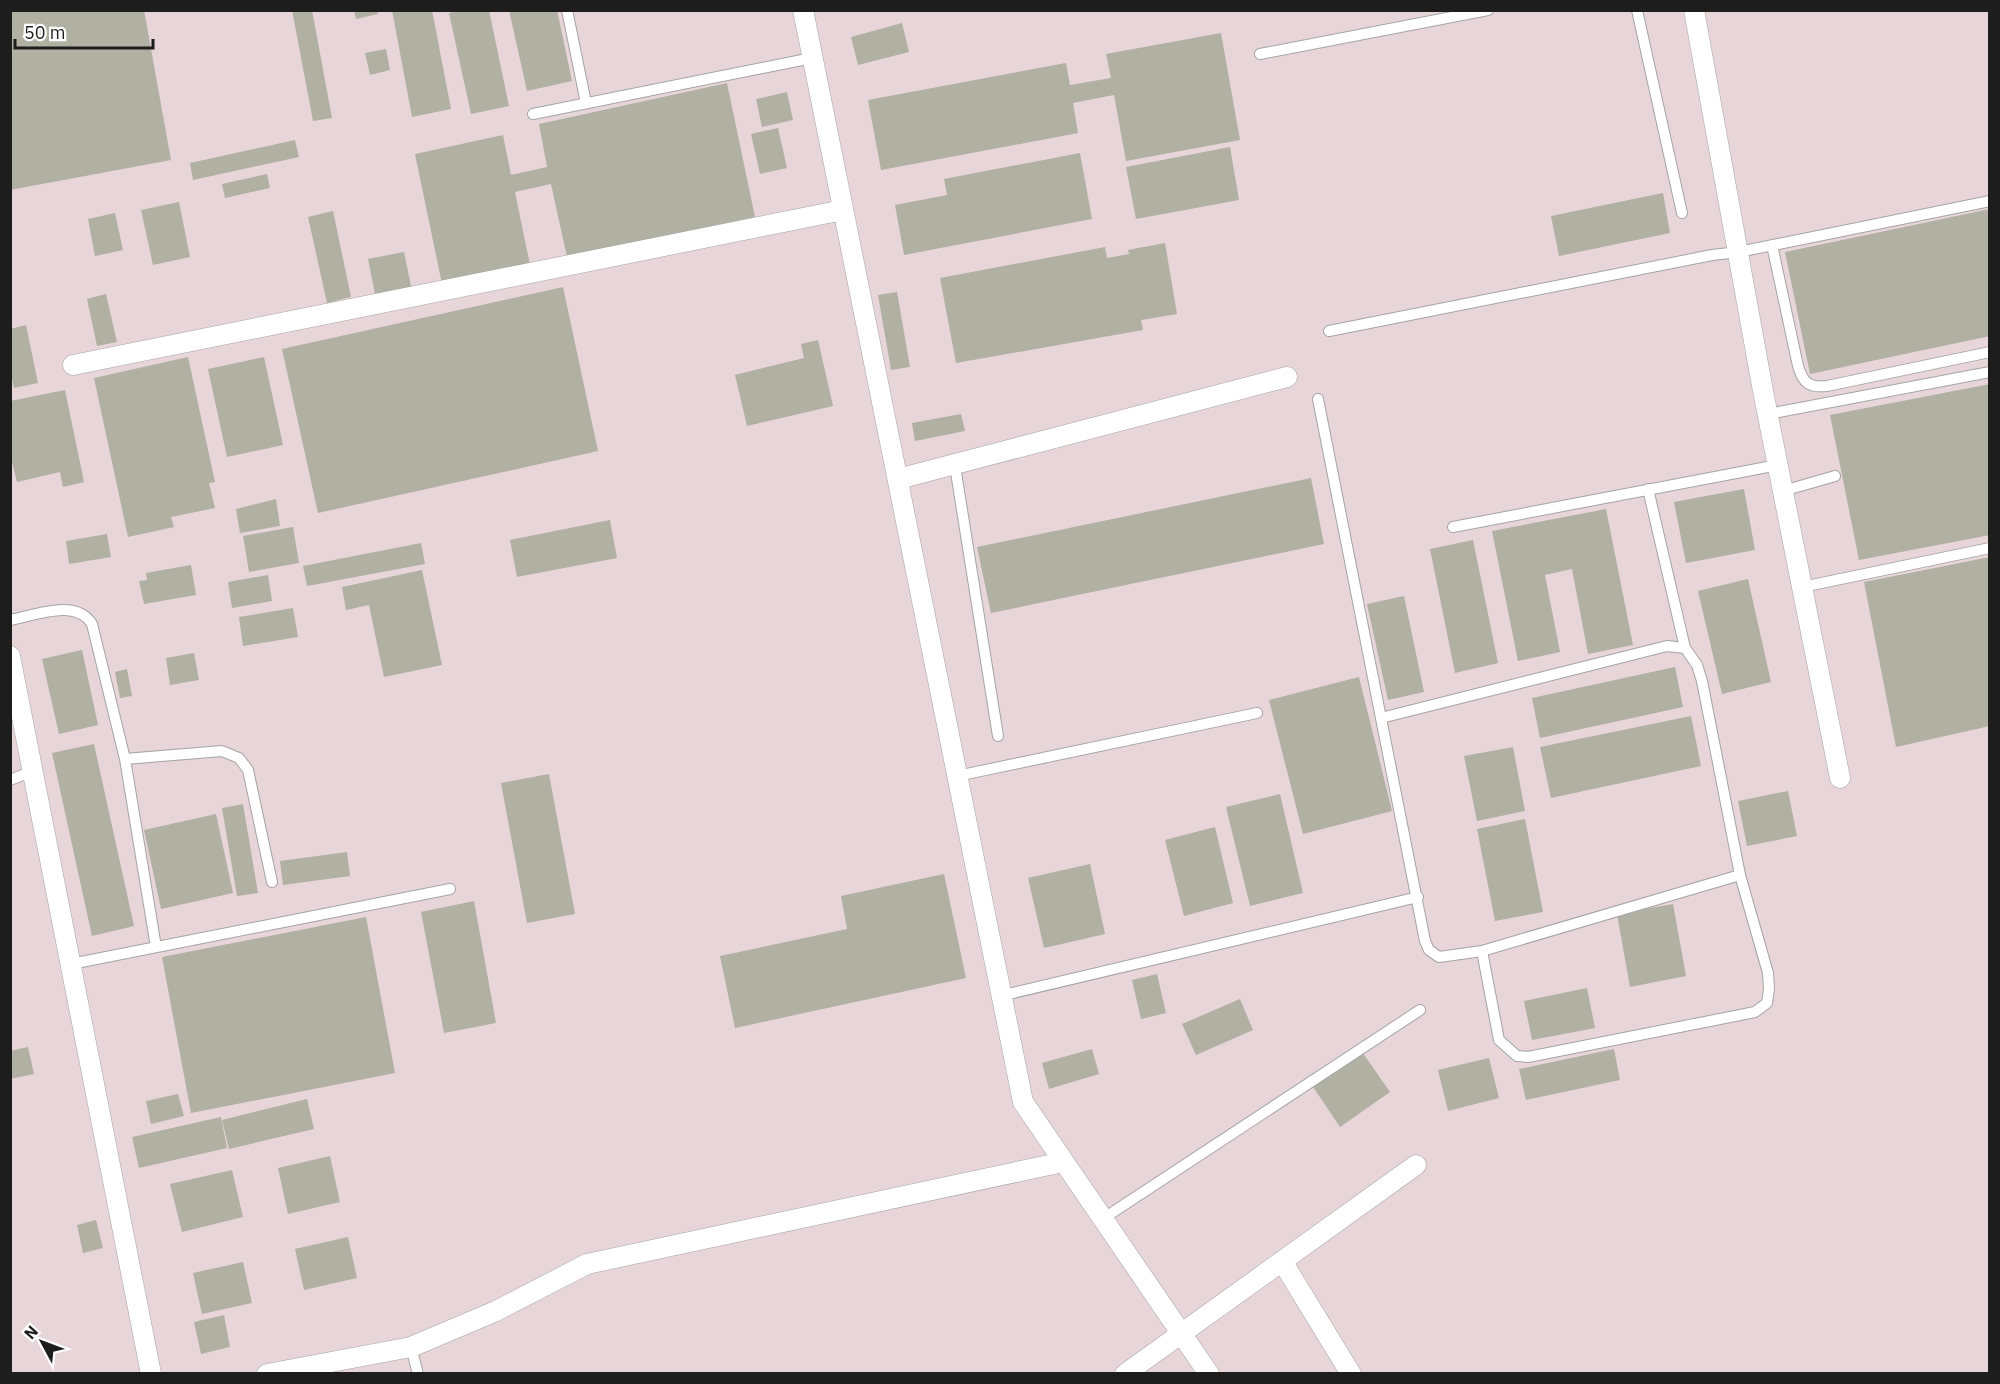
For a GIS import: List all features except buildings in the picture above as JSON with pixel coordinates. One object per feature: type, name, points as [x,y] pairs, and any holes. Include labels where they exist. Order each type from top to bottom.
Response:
[{"type":"street","points":[[803,10],[1023,1102],[1209,1374]]},
{"type":"street","points":[[1694,10],[1768,414],[1840,778]]},
{"type":"street","points":[[73,365],[843,210]]},
{"type":"street","points":[[898,479],[955,466],[1287,377]]},
{"type":"street","points":[[10,656],[151,1374]]},
{"type":"street","points":[[267,1374],[411,1347],[496,1311],[587,1264],[1064,1162]]},
{"type":"street","points":[[1125,1374],[1416,1165]]},
{"type":"street","points":[[1282,1261],[1352,1374]]},
{"type":"lane","points":[[567,10],[586,103]]},
{"type":"lane","points":[[1260,54],[1488,10]]},
{"type":"lane","points":[[1637,10],[1682,213]]},
{"type":"lane","points":[[533,114],[812,58]]},
{"type":"lane","points":[[1329,331],[1989,201]]},
{"type":"lane","points":[[1772,245],[1798,366],[1802,380],[1809,385],[1827,386],[1989,352]]},
{"type":"lane","points":[[1768,414],[1989,372]]},
{"type":"lane","points":[[1318,399],[1429,950],[1439,957],[1482,951],[1740,875]]},
{"type":"lane","points":[[1453,527],[1778,465]]},
{"type":"lane","points":[[955,466],[998,736]]},
{"type":"lane","points":[[1783,491],[1835,476]]},
{"type":"lane","points":[[1482,951],[1499,1040],[1517,1056],[1528,1057],[1755,1012],[1767,1003],[1770,989],[1768,973],[1740,875],[1702,681],[1697,665],[1685,648],[1648,489]]},
{"type":"lane","points":[[1802,587],[1989,548]]},
{"type":"lane","points":[[10,620],[69,609],[78,610],[87,616],[92,624],[124,759],[156,947]]},
{"type":"lane","points":[[1381,718],[1667,646],[1685,648]]},
{"type":"lane","points":[[957,776],[1257,713]]},
{"type":"lane","points":[[124,759],[222,752],[239,758],[248,770],[272,882]]},
{"type":"lane","points":[[10,780],[33,771]]},
{"type":"lane","points":[[71,964],[450,889]]},
{"type":"lane","points":[[1000,996],[1418,897]]},
{"type":"lane","points":[[1104,1218],[1420,1010]]},
{"type":"lane","points":[[411,1347],[418,1374]]},
{"type":"shaded area","points":[[10,11],[1989,11],[1989,1373],[11,1373]]}]
